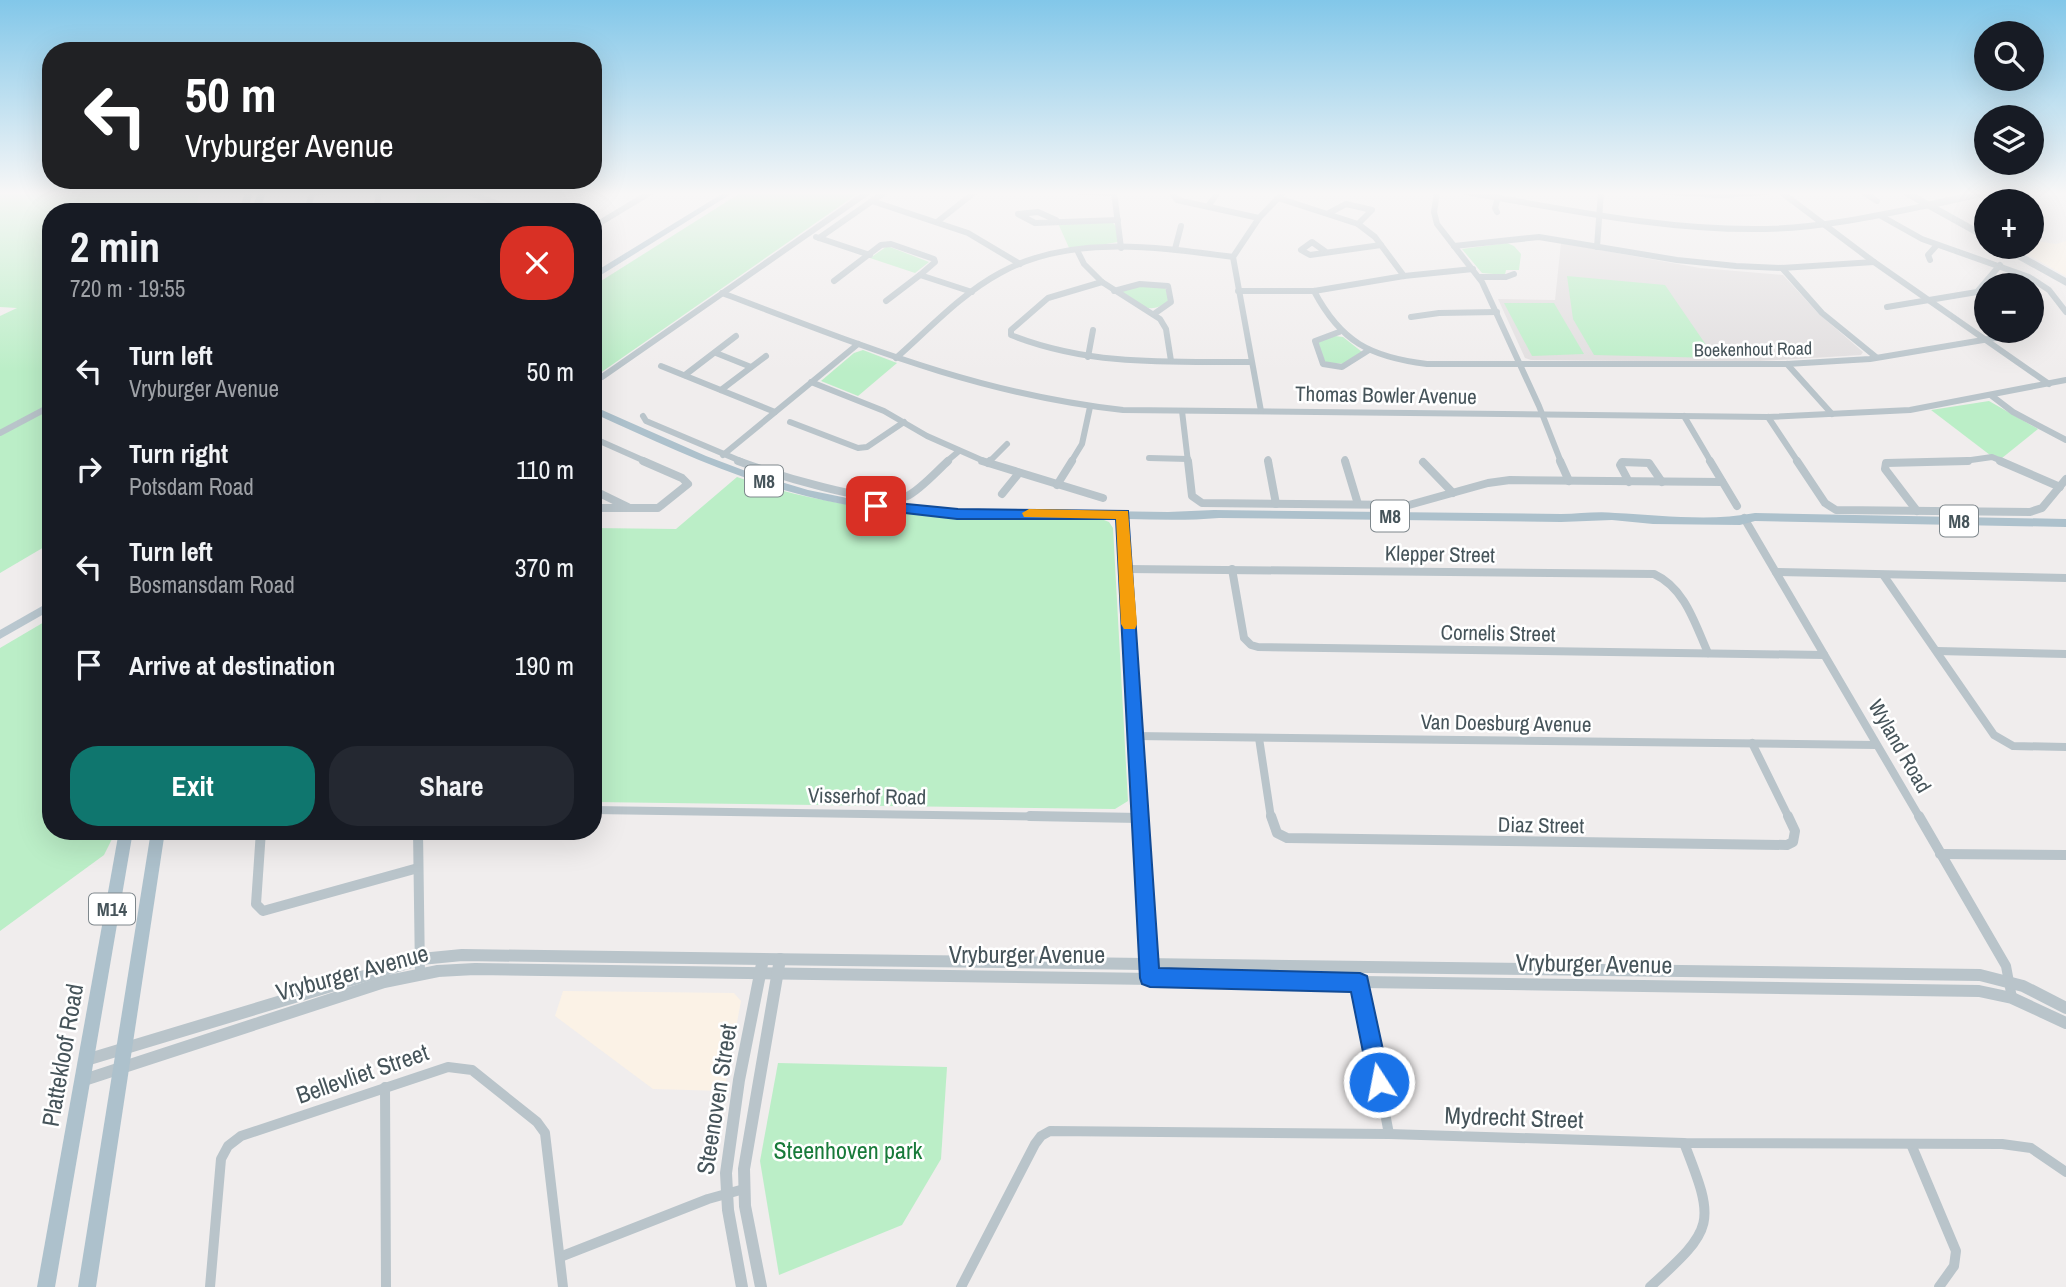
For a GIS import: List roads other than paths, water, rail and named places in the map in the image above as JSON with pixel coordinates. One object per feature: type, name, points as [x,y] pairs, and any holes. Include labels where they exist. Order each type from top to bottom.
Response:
[{"type":"main road","points":[[602,271],[633,252]]},
{"type":"main road","name":"M8","points":[[602,413],[722,466],[771,484],[854,502],[957,514],[1561,517],[1636,522],[1852,520],[2066,523]]},
{"type":"main road","points":[[0,635],[42,610]]},
{"type":"main road","name":"Plattekloof Road","points":[[46,1287],[124,840]]},
{"type":"main road","name":"M14","points":[[87,1287],[157,840]]},
{"type":"street","points":[[603,377],[781,252]]},
{"type":"street","points":[[861,252],[870,255]]},
{"type":"street","points":[[834,281],[874,252]]},
{"type":"street","points":[[886,301],[934,262],[934,259],[914,252]]},
{"type":"street","points":[[1002,252],[1020,264]]},
{"type":"street","points":[[896,358],[972,292],[1001,272],[1020,264],[1069,252]]},
{"type":"street","points":[[1078,252],[1084,264],[1102,282],[1154,314],[1164,324],[1171,361]]},
{"type":"street","points":[[1197,252],[1233,257]]},
{"type":"street","points":[[1236,252],[1233,257],[1238,291],[1261,411]]},
{"type":"street","points":[[1386,252],[1404,276]]},
{"type":"street","points":[[1459,252],[1479,277],[1497,312],[1569,481]]},
{"type":"street","points":[[1630,252],[1701,263],[1782,268],[1874,262]]},
{"type":"street","points":[[1861,252],[1974,333]]},
{"type":"street","points":[[1930,252],[1928,255],[1930,260]]},
{"type":"street","points":[[1961,252],[2000,265],[2040,283],[2066,312]]},
{"type":"street","points":[[2025,259],[2066,282]]},
{"type":"street","points":[[1887,307],[1977,292],[2000,265]]},
{"type":"street","points":[[1782,268],[1822,313],[1876,357]]},
{"type":"street","points":[[1238,291],[1314,291],[1404,276],[1473,269]]},
{"type":"street","points":[[1479,277],[1506,277],[1514,274]]},
{"type":"street","points":[[920,275],[972,292]]},
{"type":"street","points":[[1102,282],[1048,298],[1010,332],[1013,336],[1061,353],[1088,357],[1251,362]]},
{"type":"street","points":[[1114,291],[1140,284],[1168,286],[1171,302],[1154,314]]},
{"type":"street","points":[[1314,291],[1324,312],[1339,332],[1315,341],[1323,364],[1328,367],[1349,366],[1369,350]]},
{"type":"street","name":"Thomas Bowler Avenue","points":[[722,293],[945,377],[996,391],[1090,407],[1182,411],[1768,416],[1910,410],[2066,380]]},
{"type":"street","points":[[1411,317],[1439,313],[1497,312]]},
{"type":"street","points":[[1088,357],[1093,330]]},
{"type":"street","name":"Boekenhout Road","points":[[1339,332],[1369,350],[1397,359],[1427,364],[1787,364],[1876,357],[1974,341]]},
{"type":"street","points":[[685,375],[716,354],[736,336]]},
{"type":"street","points":[[1989,343],[2049,384]]},
{"type":"street","points":[[723,454],[858,344]]},
{"type":"street","points":[[716,354],[751,367]]},
{"type":"street","points":[[721,390],[766,356]]},
{"type":"street","points":[[1787,364],[1832,414]]},
{"type":"street","points":[[661,366],[775,412]]},
{"type":"street","points":[[811,383],[884,411],[959,451],[988,463],[1102,498]]},
{"type":"street","points":[[1992,396],[2021,417],[2066,440]]},
{"type":"street","points":[[1057,485],[1082,444],[1090,407]]},
{"type":"street","points":[[0,433],[42,411]]},
{"type":"street","points":[[1182,411],[1192,496],[1196,501],[1409,505],[1501,481],[1722,482]]},
{"type":"street","points":[[643,416],[646,421],[723,454],[810,484],[862,494],[901,498],[911,494],[959,451]]},
{"type":"street","points":[[1684,416],[1737,506]]},
{"type":"street","points":[[1768,416],[1827,505],[1843,511],[2034,511],[2042,508],[2066,479]]},
{"type":"street","points":[[790,422],[858,448],[867,447],[904,422]]},
{"type":"street","points":[[602,442],[682,478],[688,484],[662,507],[602,508]]},
{"type":"street","points":[[988,463],[1007,444]]},
{"type":"street","points":[[1917,511],[1884,467],[1886,463],[1952,463],[1993,457],[2060,487]]},
{"type":"street","points":[[1149,458],[1188,459]]},
{"type":"street","points":[[1268,459],[1276,504]]},
{"type":"street","points":[[1345,459],[1358,504]]},
{"type":"street","points":[[1423,462],[1452,493]]},
{"type":"street","points":[[1629,482],[1620,466],[1622,462],[1649,463],[1662,482]]},
{"type":"street","points":[[1002,494],[1019,473]]},
{"type":"street","points":[[602,494],[630,508]]},
{"type":"street","points":[[1123,514],[1150,978]]},
{"type":"street","name":"Wyland Road","points":[[1741,520],[1776,572],[2006,966],[2012,998]]},
{"type":"street","name":"Klepper Street","points":[[1127,569],[1654,574],[1665,578],[1676,588],[1707,653]]},
{"type":"street","name":"Cornelis Street","points":[[1232,569],[1244,638],[1251,645],[1258,647],[1824,655]]},
{"type":"street","points":[[1776,572],[2066,578]]},
{"type":"street","points":[[1884,576],[1998,739],[2013,746],[2066,747]]},
{"type":"street","points":[[1937,651],[2066,654]]},
{"type":"street","name":"Van Doesburg Avenue","points":[[1135,736],[1876,744]]},
{"type":"street","name":"Diaz Street","points":[[1259,738],[1272,825],[1277,833],[1287,838],[1787,845],[1793,842],[1795,831],[1752,743]]},
{"type":"street","name":"Visserhof Road","points":[[602,810],[1139,818]]},
{"type":"street","points":[[260,840],[256,904],[263,911],[418,868]]},
{"type":"street","points":[[418,840],[420,974]]},
{"type":"street","points":[[1940,854],[2066,855]]},
{"type":"street","name":"Vryburger Avenue","points":[[86,1060],[421,959],[462,955],[1980,975],[2009,981],[2066,1008]]},
{"type":"street","name":"Steenoven Street","points":[[742,1287],[726,1194],[726,1173],[739,1080],[763,959]]},
{"type":"street","name":"Steenoven Street","points":[[761,1287],[744,1189],[746,1153],[780,959]]},
{"type":"street","points":[[1357,967],[1389,1134]]},
{"type":"street","name":"Vryburger Avenue","points":[[81,1080],[371,986],[420,974],[475,968],[776,975],[1979,991],[2012,998],[2066,1023]]},
{"type":"street","name":"Bellevliet Street","points":[[210,1287],[221,1158],[228,1146],[241,1136],[448,1066],[472,1070],[537,1122],[545,1133],[549,1147],[563,1287]]},
{"type":"street","points":[[385,1087],[386,1287]]},
{"type":"street","name":"Mydrecht Street","points":[[961,1287],[1035,1144],[1050,1131],[1389,1134],[1684,1143],[2027,1146],[2066,1171]]},
{"type":"street","points":[[1650,1287],[1696,1241],[1705,1223],[1706,1206],[1684,1143]]},
{"type":"street","points":[[1911,1144],[1956,1251],[1956,1262],[1939,1287]]},
{"type":"street","points":[[560,1257],[744,1189]]},
{"type":"park label","name":"Steenhoven park","points":[[848,1150]]}]
